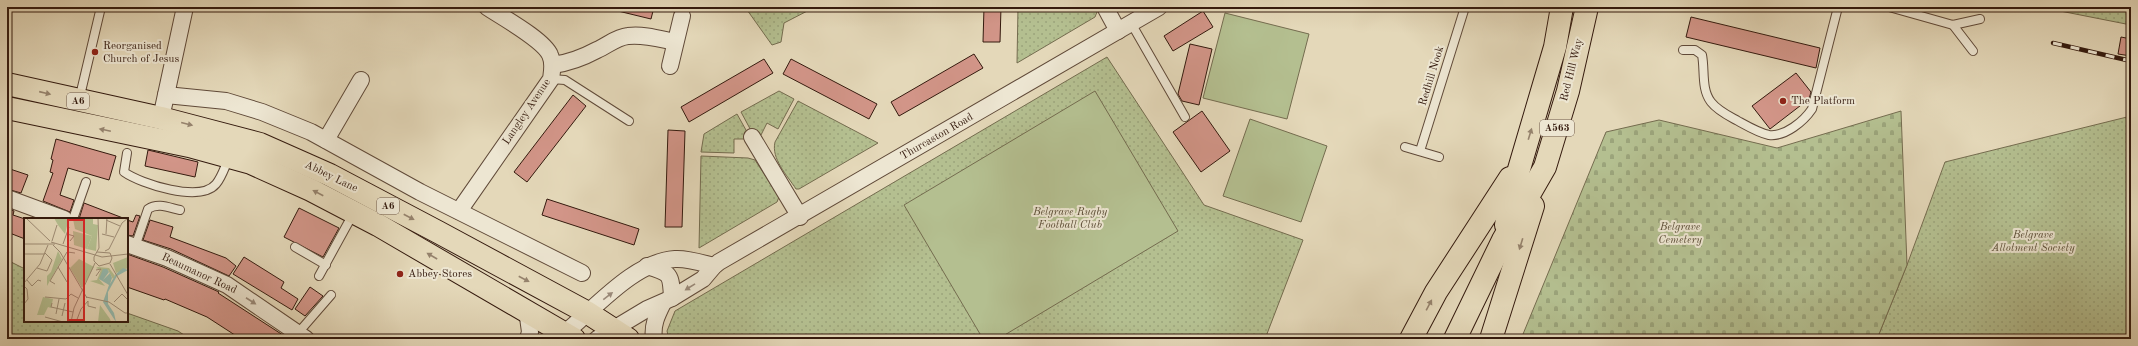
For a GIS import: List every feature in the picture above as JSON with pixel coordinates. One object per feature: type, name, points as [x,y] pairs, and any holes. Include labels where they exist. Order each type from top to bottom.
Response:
[{"type":"main road","name":"Red Hill Way","points":[[1503,240],[1512,193],[1555,47],[1562,7]]},
{"type":"main road","name":"Red Hill Way","points":[[1455,339],[1503,240],[1545,167],[1568,91],[1587,7]]},
{"type":"main road","name":"Abbey Lane","points":[[7,84],[155,117],[260,144],[330,175],[588,313],[613,336]]},
{"type":"main road","name":"Abbey Lane","points":[[7,108],[143,138],[189,146],[251,163],[311,190],[354,213],[527,310],[565,337]]},
{"type":"main road","points":[[143,138],[155,117]]},
{"type":"main road","points":[[1411,339],[1436,292],[1523,159]]},
{"type":"main road","points":[[1491,339],[1545,167]]},
{"type":"street","points":[[155,117],[166,95],[185,7]]},
{"type":"street","name":"Langley Avenue","points":[[459,211],[552,72],[550,55],[544,46],[487,7]]},
{"type":"street","points":[[1105,7],[1125,27]]},
{"type":"street","name":"Thurcaston Road","points":[[613,336],[647,308],[668,301],[703,278],[714,266],[1159,7]]},
{"type":"street","points":[[670,66],[682,16]]},
{"type":"street","points":[[552,72],[564,64],[580,58],[617,39],[627,36],[639,36],[675,42]]},
{"type":"street","points":[[326,140],[362,80]]},
{"type":"street","points":[[166,95],[226,101],[262,112],[326,140],[420,192],[582,273]]},
{"type":"street","points":[[752,137],[800,217]]},
{"type":"street","points":[[7,198],[61,218]]},
{"type":"street","name":"Beaumanor Road","points":[[131,246],[227,285],[302,336]]},
{"type":"street","points":[[565,337],[588,313],[647,266],[676,259],[714,266]]},
{"type":"street","points":[[647,266],[664,271],[669,275],[671,280],[668,301],[656,317],[653,330],[654,339]]},
{"type":"street","points":[[527,310],[530,332],[528,339]]},
{"type":"lane","points":[[79,101],[101,7]]},
{"type":"lane","name":"Redhill Nook","points":[[1420,152],[1465,7]]},
{"type":"lane","points":[[1683,50],[1694,50],[1702,55],[1706,91],[1711,102],[1724,114],[1749,127],[1770,135],[1791,129],[1804,120],[1812,109],[1838,7]]},
{"type":"lane","points":[[1889,7],[1953,25],[1980,19]]},
{"type":"lane","points":[[1953,25],[1973,51]]},
{"type":"lane","points":[[1125,27],[1185,117]]},
{"type":"lane","points":[[552,72],[629,121]]},
{"type":"lane","points":[[1405,147],[1439,157]]},
{"type":"lane","points":[[127,153],[124,172],[132,177],[173,190],[190,192],[206,189],[216,184],[229,157]]},
{"type":"lane","points":[[73,218],[86,182]]},
{"type":"lane","points":[[131,246],[148,209],[154,205],[158,205],[180,210]]},
{"type":"lane","points":[[319,276],[354,213]]},
{"type":"lane","points":[[294,247],[326,264]]},
{"type":"lane","points":[[302,336],[331,295]]},
{"type":"green space","points":[[745,7],[815,7],[784,23],[781,42],[772,45]]},
{"type":"green space","points":[[1018,7],[1094,7],[1097,12],[1095,17],[1017,63]]},
{"type":"green space","points":[[2040,7],[2131,7],[2131,25]]},
{"type":"green space","points":[[1225,13],[1309,34],[1287,119],[1203,98]]},
{"type":"green space","name":"Belgrave Rugby Football Club","points":[[1107,57],[1204,205],[1303,240],[1265,339],[669,339],[667,331],[675,311]]},
{"type":"green space","points":[[779,91],[794,99],[778,129],[767,123],[761,135],[755,138],[741,112]]},
{"type":"green space","points":[[1095,91],[1178,231],[998,339],[983,339],[904,205]]},
{"type":"green space","points":[[798,101],[878,143],[799,189],[796,189],[781,167],[775,155],[774,148],[775,142]]},
{"type":"green space","name":"Belgrave Cemetery","points":[[1901,111],[1907,265],[1877,339],[1521,339],[1606,132],[1659,120],[1777,148]]},
{"type":"green space","points":[[737,114],[751,139],[734,139],[734,153],[701,152],[704,134]]},
{"type":"green space","name":"Belgrave Allotment Society","points":[[2131,116],[2131,339],[1877,339],[1907,265],[1945,162]]},
{"type":"green space","points":[[1250,119],[1327,146],[1301,222],[1223,196]]},
{"type":"green space","points":[[701,156],[748,158],[755,160],[779,197],[777,202],[699,248]]},
{"type":"green space","points":[[7,260],[24,268],[24,322],[128,322],[128,313],[178,331],[190,339],[7,339]]},
{"type":"building","points":[[619,7],[654,7],[651,19],[618,11]]},
{"type":"building","points":[[984,7],[1001,7],[1000,42],[983,42]]},
{"type":"building","points":[[1203,11],[1213,27],[1173,51],[1164,36]]},
{"type":"building","points":[[1691,17],[1820,48],[1816,68],[1686,37]]},
{"type":"building","points":[[2121,37],[2131,39],[2131,56],[2118,54]]},
{"type":"building","points":[[1190,44],[1212,49],[1199,105],[1182,101],[1178,94]]},
{"type":"building","points":[[974,54],[983,68],[899,116],[891,102]]},
{"type":"building","points":[[764,59],[773,73],[689,122],[681,107]]},
{"type":"building","points":[[791,59],[877,104],[869,119],[783,74]]},
{"type":"building","name":"The Platform","points":[[1796,73],[1811,92],[1809,99],[1770,129],[1752,106]]},
{"type":"building","points":[[573,95],[586,106],[527,182],[514,172]]},
{"type":"building","points":[[1202,111],[1230,151],[1201,172],[1173,132]]},
{"type":"building","points":[[668,130],[685,131],[682,227],[665,227]]},
{"type":"building","points":[[56,139],[116,156],[109,180],[68,168],[60,195],[74,200],[70,212],[43,201],[53,173],[50,172],[53,160],[51,159]]},
{"type":"building","points":[[148,150],[198,162],[195,177],[145,166]]},
{"type":"building","points":[[7,168],[28,175],[21,193],[7,189]]},
{"type":"building","points":[[547,199],[639,229],[634,245],[542,215]]},
{"type":"building","points":[[84,203],[123,218],[79,218]]},
{"type":"building","points":[[7,208],[14,211],[13,215],[24,219],[24,239],[7,232]]},
{"type":"building","points":[[299,208],[339,228],[323,257],[284,237]]},
{"type":"building","points":[[136,215],[140,216],[133,236],[128,235],[128,220],[133,222]]},
{"type":"building","points":[[150,220],[173,227],[170,237],[226,258],[236,266],[229,276],[171,249],[143,240]]},
{"type":"building","points":[[128,254],[163,267],[219,292],[218,293],[289,339],[241,339],[207,317],[165,299],[164,300],[128,287]]},
{"type":"building","points":[[244,257],[284,282],[281,288],[298,299],[292,310],[233,274]]},
{"type":"building","points":[[310,287],[323,296],[305,316],[295,309]]},
{"type":"railway","points":[[2053,43],[2131,61]]},
{"type":"place","name":"Reorganised Church of Jesus","points":[[95,52]]},
{"type":"place","name":"The Platform","points":[[1783,101]]},
{"type":"place","name":"Abbey Stores","points":[[400,274]]}]
